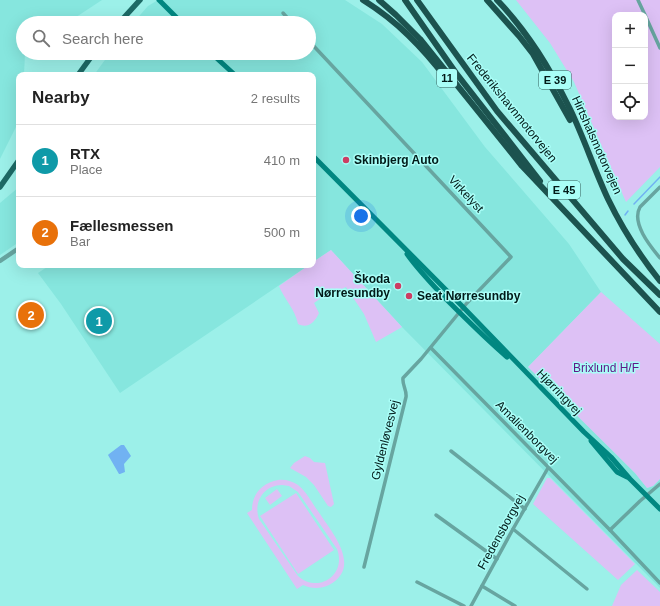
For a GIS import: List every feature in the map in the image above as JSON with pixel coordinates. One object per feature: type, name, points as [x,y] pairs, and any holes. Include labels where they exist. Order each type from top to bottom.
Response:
[{"type":"highway","name":"11","points":[[363,0],[392,20],[416,42],[522,166]]},
{"type":"highway","points":[[379,0],[396,14],[420,39],[522,166],[568,216]]},
{"type":"highway","name":"Frederikshavnmotorvejen","points":[[405,0],[456,73],[568,216]]},
{"type":"highway","name":"Frederikshavnmotorvejen","points":[[417,0],[497,111],[623,259],[660,296]]},
{"type":"highway","points":[[486,0],[533,54],[566,112],[595,170]]},
{"type":"highway","name":"Hirtshalsmotorvejen","points":[[497,0],[526,35],[548,66],[570,110],[608,199],[641,255],[660,281]]},
{"type":"highway","name":"E 45","points":[[568,216],[660,312]]},
{"type":"main road","points":[[159,0],[175,16]]},
{"type":"main road","points":[[125,16],[139,1]]},
{"type":"main road","points":[[80,72],[89,60]]},
{"type":"main road","points":[[218,60],[231,72]]},
{"type":"main road","points":[[226,68],[228,72]]},
{"type":"main road","name":"Hjørringvej","points":[[316,159],[463,307],[584,432],[617,472],[630,479],[660,509]]},
{"type":"main road","points":[[0,187],[16,164]]},
{"type":"main road","name":"Hjørringvej","points":[[400,245],[424,276],[486,340],[520,366]]},
{"type":"street","points":[[638,0],[644,12]]},
{"type":"street","points":[[283,13],[286,16]]},
{"type":"street","points":[[648,22],[660,48]]},
{"type":"street","name":"Virkelyst","points":[[316,48],[511,257],[463,307]]},
{"type":"street","points":[[660,187],[640,208],[637,219],[648,243],[660,258]]},
{"type":"street","points":[[0,261],[16,250]]},
{"type":"street","points":[[459,312],[463,307]]},
{"type":"street","name":"Gyldenløvesvej","points":[[364,567],[406,397],[407,392],[403,378],[431,348],[459,312]]},
{"type":"street","name":"Amalienborgvej","points":[[431,348],[660,583]]},
{"type":"street","points":[[451,451],[525,509]]},
{"type":"street","name":"Fredensborgvej","points":[[471,606],[548,468]]},
{"type":"street","points":[[610,530],[660,484]]},
{"type":"street","points":[[436,515],[497,559]]},
{"type":"street","points":[[513,529],[587,589]]},
{"type":"street","points":[[417,582],[464,606]]},
{"type":"street","points":[[482,586],[515,606]]},
{"type":"shaded area","points":[[0,0],[102,0],[78,16],[16,16],[16,60],[25,60],[24,72],[16,72],[16,127],[0,159]]},
{"type":"shaded area","points":[[158,0],[345,0],[382,24],[422,62],[485,147],[569,244],[601,292],[528,367],[635,473],[647,488],[653,486],[660,479],[660,588],[402,327],[331,250],[316,260],[316,72],[96,72],[105,60],[316,60],[316,16],[139,16],[148,6]]},
{"type":"shaded area","points":[[16,190],[16,244],[0,255],[0,203]]},
{"type":"shaded area","points":[[46,268],[305,268],[120,393],[61,304],[38,273]]},
{"type":"shaded area","points":[[121,445],[124,445],[131,456],[124,464],[125,472],[119,474],[108,455]]},
{"type":"green space","points":[[516,0],[660,0],[660,167],[626,202],[574,82],[550,43]]},
{"type":"green space","points":[[331,250],[402,327],[376,342],[364,314],[346,287],[334,293],[327,294],[314,303],[319,313],[311,324],[305,326],[298,324],[297,319],[279,286],[305,268],[316,268],[316,260]]},
{"type":"green space","name":"Brixlund H/F","points":[[601,292],[660,344],[660,479],[653,486],[647,488],[635,473],[528,367]]},
{"type":"green space","points":[[305,456],[314,462],[325,463],[334,504],[331,507],[328,506],[314,485],[306,477],[290,468],[294,463]]},
{"type":"green space","points":[[547,478],[550,478],[635,564],[618,580],[533,504]]},
{"type":"green space","points":[[272,481],[288,481],[301,488],[332,531],[342,550],[344,560],[343,569],[339,578],[329,585],[316,588],[303,585],[297,589],[247,513],[252,510],[252,504],[259,490]],"holes":[[[276,486],[289,486],[298,492],[337,549],[339,558],[338,567],[329,579],[322,582],[314,583],[306,581],[298,576],[259,519],[259,501],[265,491]]]},
{"type":"green space","points":[[277,489],[282,496],[270,505],[265,498]]},
{"type":"green space","points":[[296,493],[334,550],[298,574],[260,516]]},
{"type":"green space","points":[[637,570],[660,592],[660,606],[612,606],[621,585]]},
{"type":"waterway","points":[[634,204],[660,177]]},
{"type":"waterway","points":[[625,215],[628,211]]},
{"type":"place","name":"Skinbjerg Auto","points":[[346,160]]},
{"type":"place","name":"Škoda Nørresundby","points":[[398,286]]},
{"type":"place","name":"Seat Nørresundby","points":[[409,296]]},
{"type":"place","name":"Fællesmessen","points":[[31,315]]},
{"type":"place","name":"RTX","points":[[99,321]]}]
